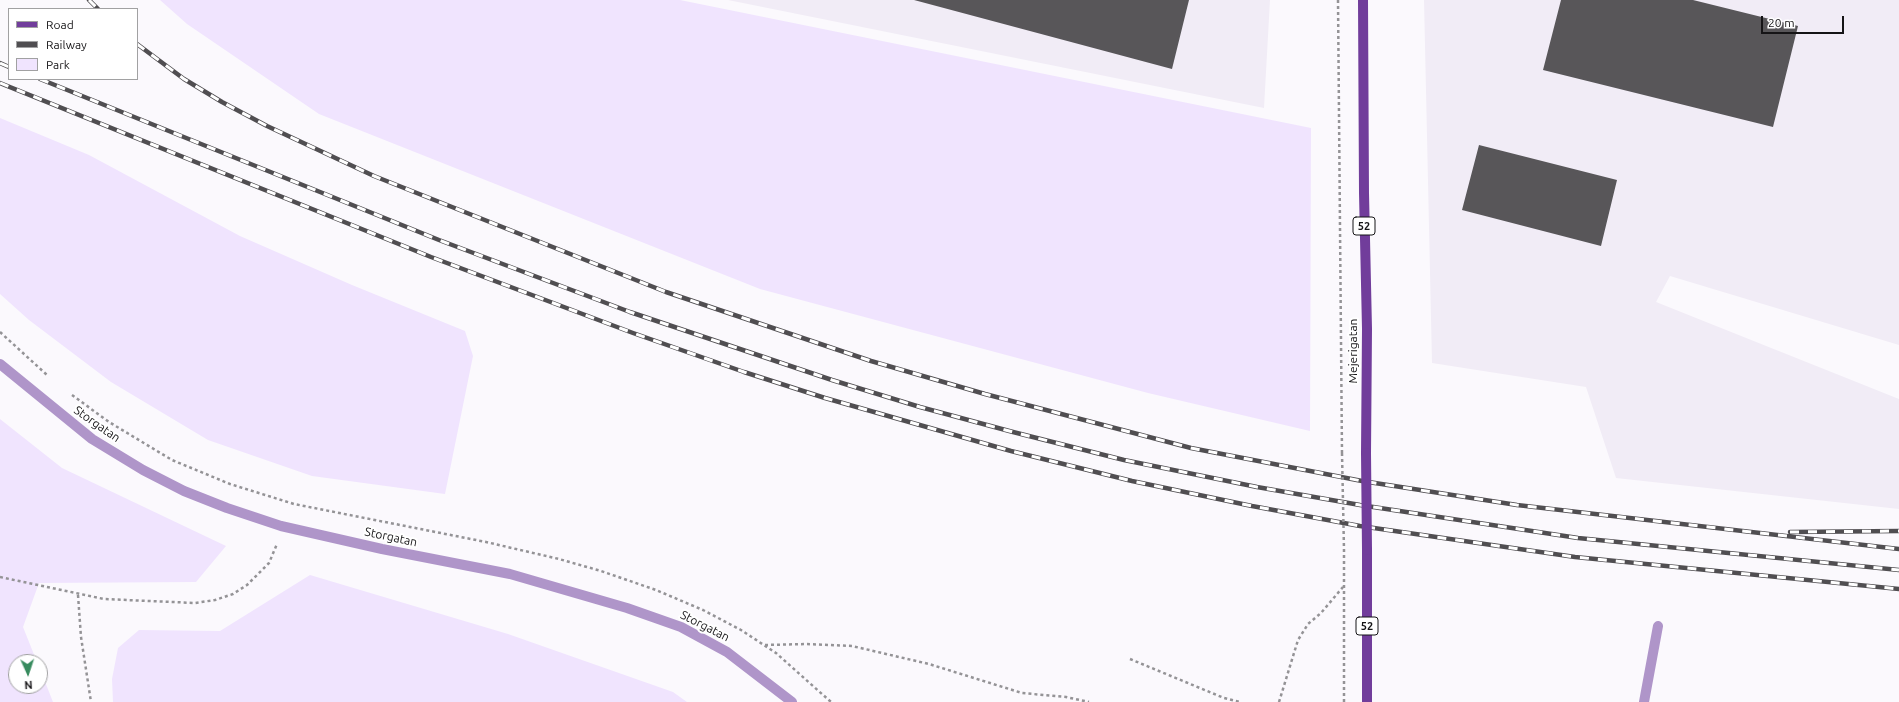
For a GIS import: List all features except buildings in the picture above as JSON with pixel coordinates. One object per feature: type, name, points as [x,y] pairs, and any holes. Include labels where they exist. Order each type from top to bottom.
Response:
[{"type":"main road","name":"Mejerigatan","points":[[1363,0],[1364,186],[1367,329],[1367,702]]},
{"type":"street","name":"Storgatan","points":[[0,364],[92,439],[143,470],[191,494],[281,526],[382,549],[510,574],[627,608],[680,627],[727,652],[792,702]]},
{"type":"street","points":[[1644,702],[1658,626]]},
{"type":"path","points":[[1338,0],[1344,550],[1344,702]]},
{"type":"path","points":[[0,332],[52,380]]},
{"type":"path","points":[[71,394],[109,422],[172,460],[230,484],[294,504],[486,542],[558,559],[600,571],[656,590],[703,610],[741,630],[765,645],[831,702]]},
{"type":"path","points":[[0,577],[78,595],[104,599],[195,603],[215,600],[233,594],[258,575],[269,563],[276,548],[281,526]]},
{"type":"path","points":[[1279,702],[1298,640],[1308,624],[1321,613],[1344,586]]},
{"type":"path","points":[[78,595],[81,637],[91,702]]},
{"type":"path","points":[[765,645],[807,644],[852,646],[929,664],[1022,693],[1066,697],[1089,702]]},
{"type":"path","points":[[1130,659],[1224,698],[1240,702]]},
{"type":"shaded area","points":[[728,0],[1270,0],[1264,108]]},
{"type":"shaded area","points":[[1424,0],[1899,0],[1899,345],[1670,276],[1656,302],[1899,399],[1899,509],[1616,478],[1586,387],[1432,363]]},
{"type":"green space","points":[[160,0],[680,0],[1311,128],[1310,431],[1148,393],[760,289],[319,114],[187,24]]},
{"type":"green space","points":[[0,118],[89,155],[240,236],[352,285],[465,331],[473,356],[445,494],[312,476],[208,440],[111,382],[29,320],[0,294]]},
{"type":"green space","points":[[0,419],[62,468],[226,546],[196,582],[39,583],[23,627],[34,654],[8,654],[8,694],[48,694],[48,689],[53,702],[0,702]]},
{"type":"green space","points":[[310,575],[508,634],[673,692],[687,702],[113,702],[112,679],[118,648],[139,630],[220,631]]},
{"type":"railway","points":[[89,0],[97,8]]},
{"type":"railway","points":[[138,45],[184,79],[222,102],[267,126],[374,176],[666,292],[871,361],[985,394],[1191,448],[1362,481],[1517,505],[1899,549]]},
{"type":"railway","points":[[0,63],[8,67]]},
{"type":"railway","points":[[42,80],[439,240],[630,312],[832,380],[920,407],[1013,432],[1124,460],[1257,487],[1360,505],[1578,538],[1899,570]]},
{"type":"railway","points":[[0,83],[431,257],[633,333],[744,372],[825,398],[1011,451],[1132,481],[1252,506],[1360,526],[1575,557],[1899,589]]},
{"type":"railway","points":[[1790,532],[1899,531]]}]
